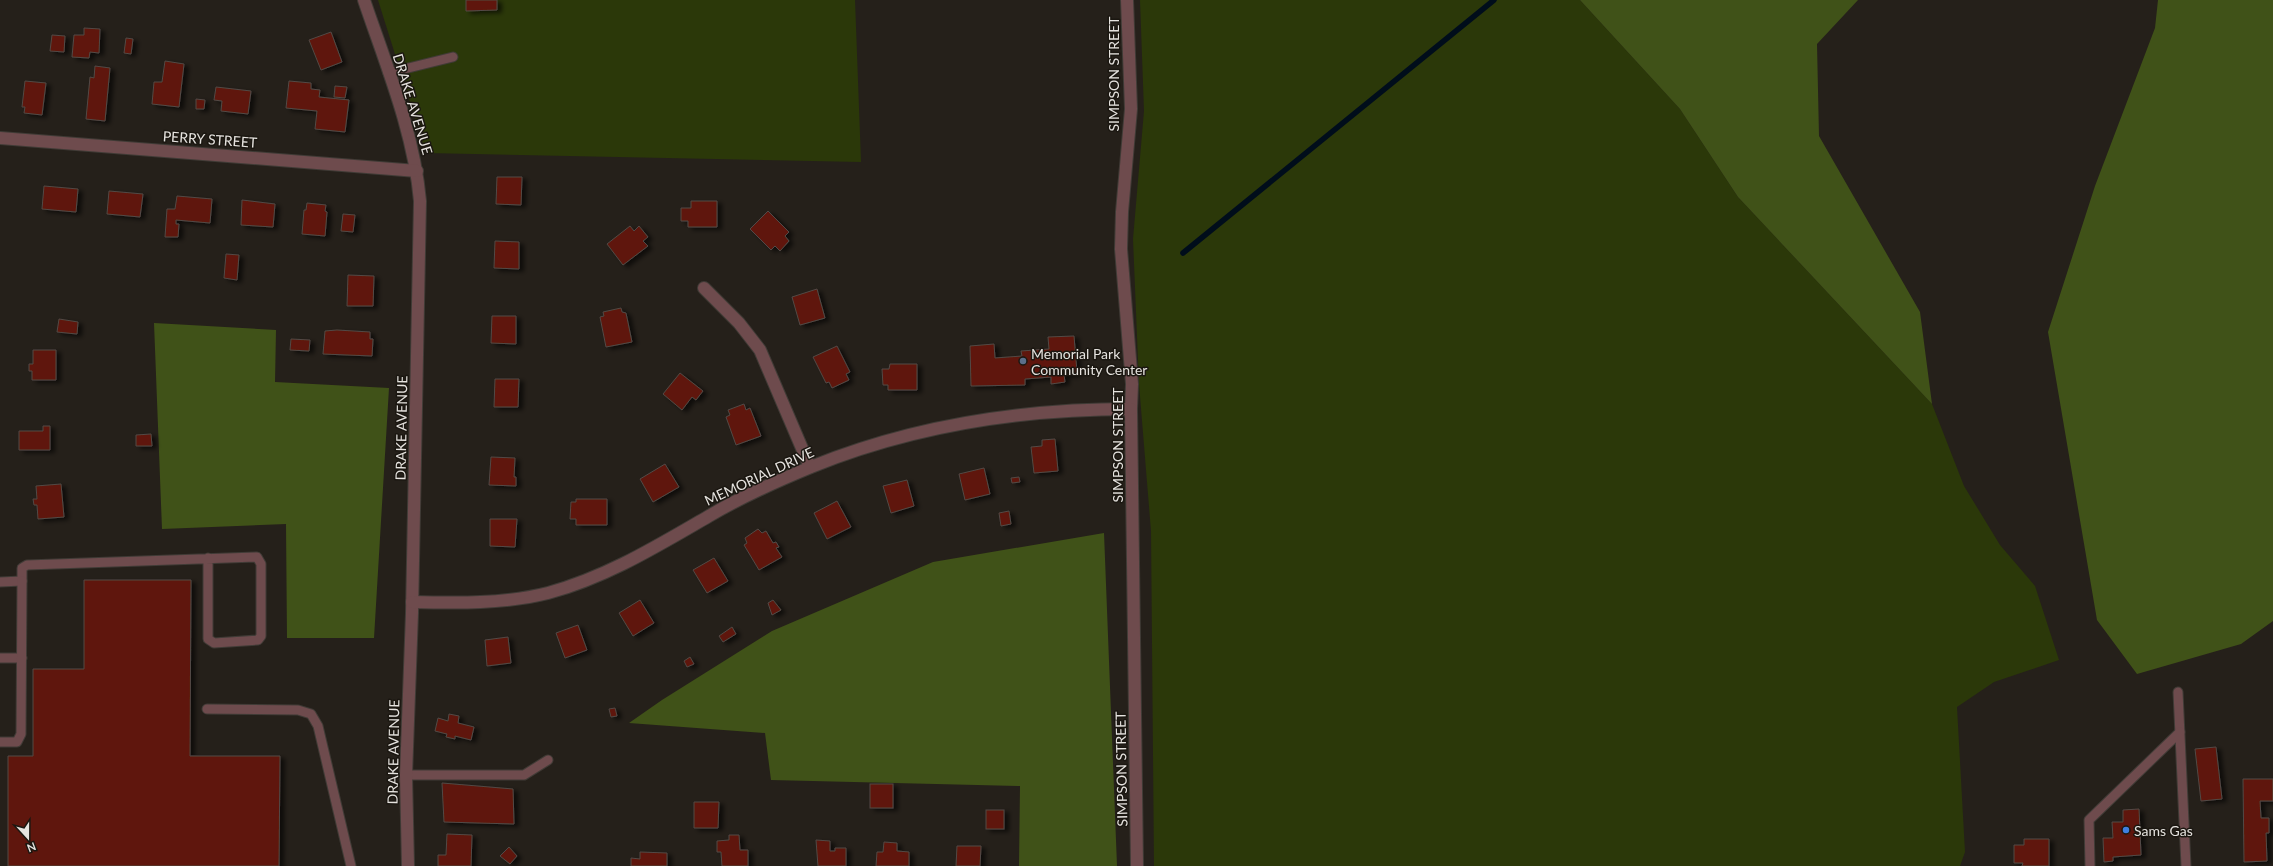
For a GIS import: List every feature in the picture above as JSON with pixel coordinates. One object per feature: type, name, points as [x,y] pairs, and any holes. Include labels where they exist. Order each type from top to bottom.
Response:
[{"type":"street","name":"DRAKE AVENUE","points":[[364,0],[418,171],[421,225],[412,602],[406,775],[408,866]]},
{"type":"street","name":"SIMPSON STREET","points":[[1127,0],[1131,109],[1122,212],[1121,249],[1132,377],[1131,409],[1137,866]]},
{"type":"street","name":"PERRY STREET","points":[[0,138],[418,171]]},
{"type":"street","points":[[704,288],[739,323],[760,350],[810,467]]},
{"type":"street","name":"MEMORIAL DRIVE","points":[[412,602],[491,601],[525,597],[570,586],[621,565],[654,548],[710,515],[810,467],[845,454],[888,441],[958,424],[1017,415],[1131,409]]},
{"type":"lane","points":[[388,73],[453,57]]},
{"type":"lane","points":[[0,742],[17,742],[20,738],[22,568],[26,564],[208,558],[260,558],[261,636],[258,640],[214,643],[209,641],[207,636],[208,558]]},
{"type":"lane","points":[[0,582],[22,581]]},
{"type":"lane","points":[[0,658],[22,658]]},
{"type":"lane","points":[[2178,692],[2186,866]]},
{"type":"lane","points":[[207,709],[298,710],[311,714],[318,726],[351,866]]},
{"type":"lane","points":[[2090,866],[2089,820],[2180,732]]},
{"type":"lane","points":[[406,775],[524,775],[548,760]]},
{"type":"green space","points":[[378,0],[855,0],[861,162],[426,153]]},
{"type":"green space","points":[[1140,0],[1580,0],[1680,109],[1738,197],[1932,404],[1964,486],[2000,545],[2035,586],[2059,660],[1994,682],[1957,707],[1965,852],[1960,866],[1154,866],[1151,531],[1139,384],[1133,239],[1144,111]]},
{"type":"green space","points":[[1580,0],[1858,0],[1817,44],[1819,136],[1920,312],[1932,404],[1738,197],[1680,109]]},
{"type":"green space","points":[[2158,0],[2273,0],[2273,621],[2241,644],[2137,674],[2097,620],[2048,332],[2095,186],[2155,28]]},
{"type":"green space","points":[[154,323],[276,330],[275,382],[389,388],[374,638],[287,638],[286,524],[162,529]]},
{"type":"green space","points":[[1104,533],[1117,866],[1019,866],[1020,786],[771,780],[765,733],[629,723],[662,700],[772,631],[933,562]]},
{"type":"building","points":[[466,0],[497,0],[497,10],[466,11]]},
{"type":"building","points":[[84,28],[100,29],[99,53],[90,52],[89,58],[72,57],[74,35],[84,35]]},
{"type":"building","points":[[331,32],[342,62],[321,70],[309,40]]},
{"type":"building","points":[[52,35],[65,36],[64,52],[50,51]]},
{"type":"building","points":[[126,38],[133,39],[131,54],[124,53]]},
{"type":"building","points":[[165,61],[184,64],[179,107],[152,104],[154,82],[162,82]]},
{"type":"building","points":[[95,66],[110,68],[105,121],[86,119],[90,77],[94,78]]},
{"type":"building","points":[[25,81],[46,83],[42,115],[24,113],[25,107],[22,107]]},
{"type":"building","points":[[289,81],[311,83],[311,89],[320,90],[319,97],[349,100],[345,132],[315,129],[317,111],[286,108]]},
{"type":"building","points":[[335,86],[347,87],[345,98],[334,97]]},
{"type":"building","points":[[216,87],[251,91],[248,114],[221,111],[222,101],[214,100]]},
{"type":"building","points":[[196,99],[205,100],[204,109],[196,109]]},
{"type":"building","points":[[497,177],[522,177],[521,205],[496,204]]},
{"type":"building","points":[[44,186],[78,189],[76,212],[42,209]]},
{"type":"building","points":[[109,191],[143,194],[140,217],[107,214]]},
{"type":"building","points":[[177,196],[212,199],[210,223],[176,220],[176,224],[179,224],[178,237],[165,237],[167,209],[175,209]]},
{"type":"building","points":[[242,200],[275,204],[273,227],[241,225]]},
{"type":"building","points":[[691,201],[717,201],[717,227],[688,227],[688,221],[681,221],[681,208],[691,208]]},
{"type":"building","points":[[307,203],[326,205],[325,211],[327,212],[325,236],[302,234],[304,210],[306,210]]},
{"type":"building","points":[[768,211],[789,232],[785,236],[789,241],[780,251],[775,246],[771,250],[750,229]]},
{"type":"building","points":[[343,214],[355,215],[353,232],[341,231]]},
{"type":"building","points":[[630,226],[634,231],[639,226],[648,237],[643,241],[648,246],[623,265],[607,244]]},
{"type":"building","points":[[495,241],[519,242],[519,269],[494,268]]},
{"type":"building","points":[[226,254],[239,255],[237,280],[224,278]]},
{"type":"building","points":[[348,275],[374,276],[373,306],[347,306]]},
{"type":"building","points":[[817,289],[825,318],[800,325],[792,297]]},
{"type":"building","points":[[621,308],[622,312],[626,313],[632,342],[606,347],[600,317],[604,316],[603,312]]},
{"type":"building","points":[[492,316],[516,316],[516,344],[491,343]]},
{"type":"building","points":[[59,319],[78,322],[77,334],[57,332]]},
{"type":"building","points":[[337,330],[370,332],[370,339],[373,339],[372,356],[323,354],[325,331]]},
{"type":"building","name":"Memorial Park Community Center","points":[[1074,336],[1077,372],[1076,374],[1064,375],[1065,382],[1051,384],[1051,377],[1025,379],[1025,385],[971,386],[970,346],[994,344],[995,358],[1022,356],[1021,351],[1049,349],[1048,337]]},
{"type":"building","points":[[291,339],[310,340],[309,351],[290,350]]},
{"type":"building","points":[[837,346],[850,372],[846,374],[849,380],[832,388],[829,382],[826,383],[813,357]]},
{"type":"building","points":[[33,350],[56,350],[56,380],[32,380],[32,371],[29,371],[29,364],[33,364]]},
{"type":"building","points":[[890,364],[917,364],[917,390],[888,390],[888,385],[883,385],[882,369],[889,369]]},
{"type":"building","points":[[680,373],[703,391],[696,400],[692,397],[682,410],[663,394]]},
{"type":"building","points":[[495,379],[519,379],[518,407],[494,407]]},
{"type":"building","points":[[744,404],[746,410],[750,408],[761,436],[736,445],[726,417],[730,415],[728,410]]},
{"type":"building","points":[[43,426],[50,426],[50,450],[19,450],[19,431],[43,431]]},
{"type":"building","points":[[151,434],[152,446],[136,446],[136,435]]},
{"type":"building","points":[[1055,439],[1058,471],[1034,473],[1031,447],[1042,446],[1042,440]]},
{"type":"building","points":[[491,457],[515,458],[514,477],[516,477],[516,486],[489,485]]},
{"type":"building","points":[[665,464],[679,487],[653,502],[640,479]]},
{"type":"building","points":[[984,468],[990,494],[965,500],[959,474]]},
{"type":"building","points":[[1019,477],[1020,482],[1012,483],[1011,478]]},
{"type":"building","points":[[907,480],[914,506],[891,513],[883,486]]},
{"type":"building","points":[[61,484],[64,517],[38,519],[37,505],[34,505],[33,499],[37,499],[36,486]]},
{"type":"building","points":[[576,499],[607,499],[607,525],[576,525],[576,519],[570,519],[571,502],[576,502]]},
{"type":"building","points":[[837,501],[851,527],[827,539],[814,513]]},
{"type":"building","points":[[1009,511],[1011,524],[1001,526],[999,513]]},
{"type":"building","points":[[490,519],[517,519],[515,547],[490,546]]},
{"type":"building","points":[[758,529],[762,533],[766,531],[773,543],[776,542],[779,547],[776,548],[782,557],[759,570],[744,545],[747,543],[745,538]]},
{"type":"building","points":[[714,558],[728,581],[707,593],[693,570]]},
{"type":"building","points":[[84,580],[191,580],[190,756],[280,756],[279,866],[8,866],[8,756],[33,756],[33,669],[84,669]]},
{"type":"building","points":[[640,600],[654,623],[633,636],[619,613]]},
{"type":"building","points":[[773,600],[781,610],[772,615],[768,603]]},
{"type":"building","points":[[578,625],[587,650],[565,658],[556,633]]},
{"type":"building","points":[[732,627],[736,634],[723,642],[719,636]]},
{"type":"building","points":[[508,637],[511,663],[487,666],[485,640]]},
{"type":"building","points":[[690,657],[694,664],[687,667],[684,661]]},
{"type":"building","points":[[615,708],[617,716],[611,717],[609,709]]},
{"type":"building","points":[[449,714],[459,716],[458,723],[474,727],[471,740],[455,736],[455,739],[446,737],[447,734],[435,731],[438,718],[448,721]]},
{"type":"building","points":[[2216,747],[2222,799],[2201,801],[2195,749]]},
{"type":"building","points":[[2243,779],[2273,779],[2273,801],[2260,801],[2261,818],[2269,818],[2269,833],[2266,833],[2267,861],[2244,862]]},
{"type":"building","points":[[442,783],[513,789],[514,824],[444,822]]},
{"type":"building","points":[[870,784],[893,784],[893,808],[870,808]]},
{"type":"building","points":[[694,802],[719,802],[718,828],[694,828]]},
{"type":"building","name":"Sams Gas","points":[[2139,809],[2141,855],[2113,857],[2113,861],[2104,862],[2103,838],[2113,838],[2112,822],[2123,822],[2123,810]]},
{"type":"building","points":[[986,810],[1004,810],[1004,829],[986,829]]},
{"type":"building","points":[[447,834],[472,835],[471,866],[438,866],[438,855],[446,855]]},
{"type":"building","points":[[729,835],[739,835],[740,850],[748,850],[748,866],[722,866],[721,852],[717,852],[717,841],[729,840]]},
{"type":"building","points":[[2024,839],[2049,839],[2049,866],[2022,866],[2023,863],[2014,863],[2014,845],[2024,845]]},
{"type":"building","points":[[816,840],[830,841],[830,851],[835,851],[835,848],[846,848],[846,866],[818,866]]},
{"type":"building","points":[[884,842],[897,843],[897,851],[909,852],[909,866],[876,866],[877,852],[883,852]]},
{"type":"building","points":[[957,846],[981,846],[980,866],[956,866]]},
{"type":"building","points":[[509,847],[517,856],[510,864],[500,856]]},
{"type":"building","points":[[640,852],[667,853],[667,866],[631,866],[631,858],[640,859]]},
{"type":"waterway","points":[[1183,253],[1494,0]]},
{"type":"place","name":"Memorial Park Community Center","points":[[1023,361]]},
{"type":"place","name":"Sams Gas","points":[[2126,830]]}]
